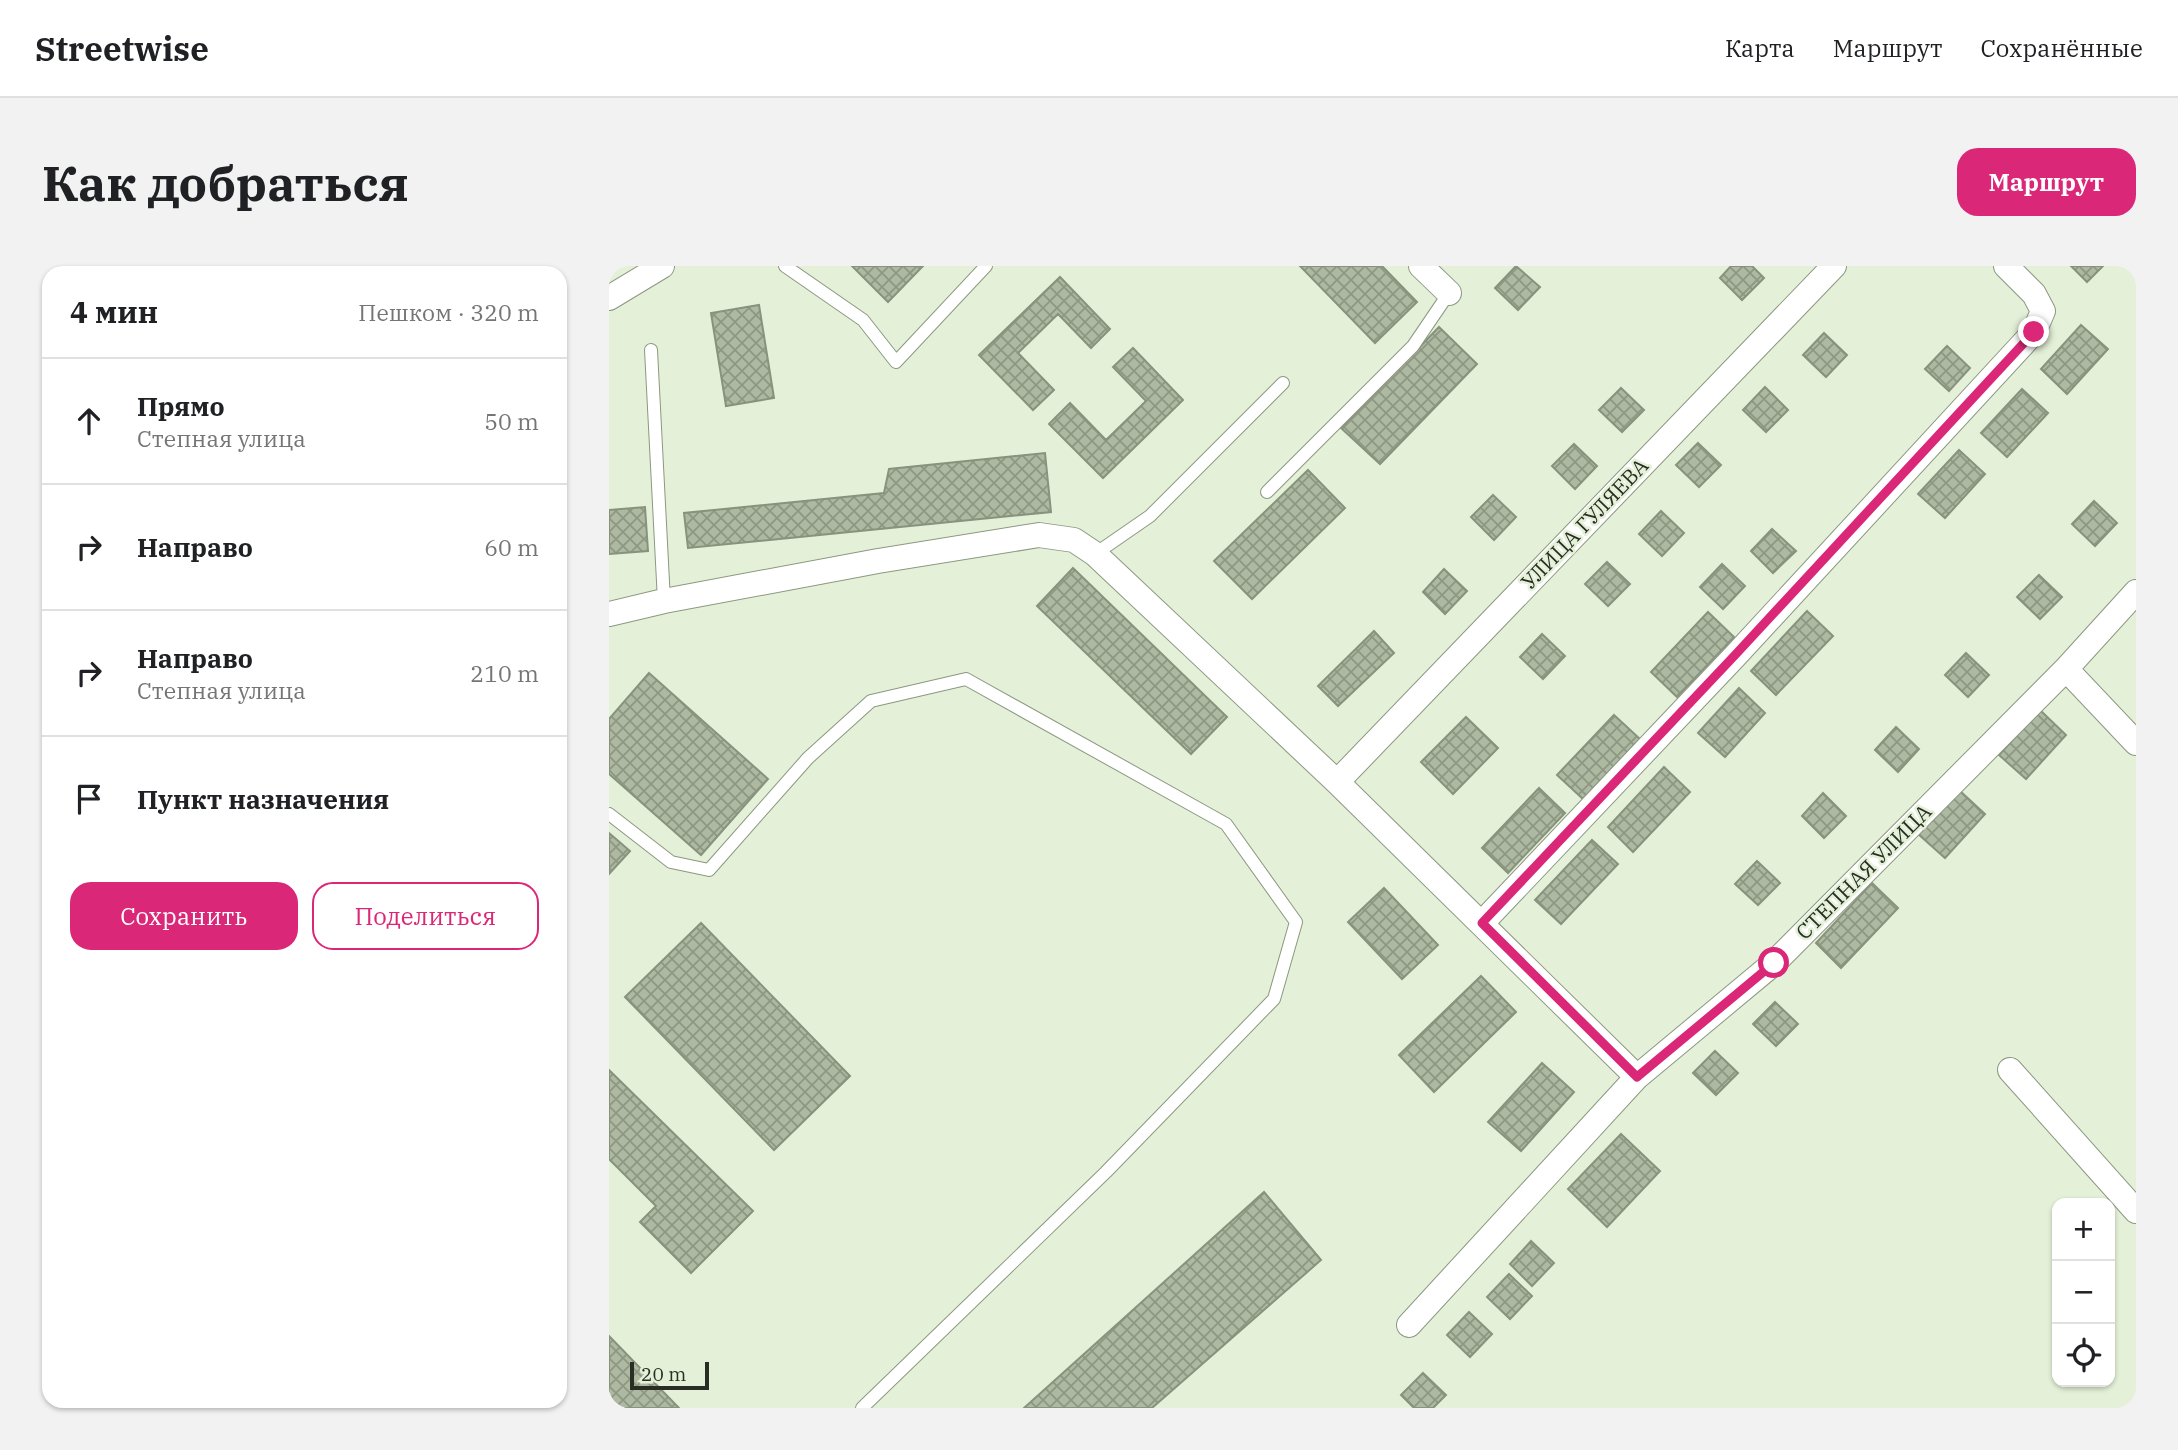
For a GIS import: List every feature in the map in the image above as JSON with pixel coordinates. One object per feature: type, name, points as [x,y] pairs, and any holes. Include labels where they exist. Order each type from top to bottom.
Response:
[{"type":"street","points":[[609,298],[662,266]]},
{"type":"street","points":[[1420,266],[1449,293]]},
{"type":"street","name":"УЛИЦА ГУЛЯЕВА","points":[[1337,782],[1834,266]]},
{"type":"street","points":[[1482,923],[2034,332],[2043,311],[2034,294],[2006,266]]},
{"type":"street","points":[[609,614],[664,601],[878,561],[1039,535],[1074,540],[1095,554],[1337,782],[1637,1077]]},
{"type":"street","name":"СТЕПНАЯ УЛИЦА","points":[[1409,1325],[1637,1077],[1774,963],[2066,669],[2136,592]]},
{"type":"street","points":[[2066,669],[2136,743]]},
{"type":"street","points":[[2010,1070],[2136,1211]]},
{"type":"lane","points":[[785,266],[863,320],[896,362],[986,266]]},
{"type":"lane","points":[[1267,492],[1413,346],[1449,293]]},
{"type":"lane","points":[[650,350],[664,601]]},
{"type":"lane","points":[[1095,554],[1150,516],[1283,383]]},
{"type":"lane","points":[[609,814],[671,862],[709,870],[808,758],[871,701],[966,679],[1226,824],[1296,922],[1274,999],[1106,1172],[862,1408]]},
{"type":"building","points":[[852,266],[923,266],[888,302]]},
{"type":"building","points":[[1300,266],[1382,266],[1417,302],[1375,343]]},
{"type":"building","points":[[1516,266],[1540,287],[1518,310],[1495,288]]},
{"type":"building","points":[[1731,266],[1752,266],[1764,278],[1742,300],[1720,278]]},
{"type":"building","points":[[2071,266],[2103,266],[2087,282]]},
{"type":"building","points":[[1060,277],[1110,329],[1091,348],[1058,314],[1018,353],[1054,390],[1033,410],[979,355]]},
{"type":"building","points":[[759,305],[774,398],[726,406],[711,313]]},
{"type":"building","points":[[2081,325],[2108,349],[2067,394],[2041,369]]},
{"type":"building","points":[[1439,327],[1477,364],[1380,464],[1341,428]]},
{"type":"building","points":[[1824,333],[1847,355],[1826,377],[1803,355]]},
{"type":"building","points":[[1947,346],[1970,368],[1949,391],[1925,369]]},
{"type":"building","points":[[1133,348],[1183,400],[1103,478],[1049,424],[1070,403],[1106,440],[1146,401],[1113,367]]},
{"type":"building","points":[[1765,387],[1788,410],[1766,432],[1743,410]]},
{"type":"building","points":[[1621,388],[1644,410],[1622,432],[1599,410]]},
{"type":"building","points":[[2022,389],[2048,413],[2007,457],[1981,433]]},
{"type":"building","points":[[1698,443],[1721,465],[1699,487],[1676,465]]},
{"type":"building","points":[[1574,444],[1597,466],[1575,489],[1552,466]]},
{"type":"building","points":[[1959,450],[1985,474],[1945,518],[1918,494]]},
{"type":"building","points":[[1045,453],[1051,512],[688,548],[684,513],[884,493],[889,469]]},
{"type":"building","points":[[1308,470],[1345,508],[1252,599],[1214,561]]},
{"type":"building","points":[[1493,495],[1516,517],[1494,540],[1471,517]]},
{"type":"building","points":[[2094,501],[2117,523],[2095,546],[2072,524]]},
{"type":"building","points":[[645,507],[648,551],[609,554],[609,510]]},
{"type":"building","points":[[1661,511],[1684,533],[1662,556],[1639,534]]},
{"type":"building","points":[[1772,529],[1796,551],[1773,573],[1751,551]]},
{"type":"building","points":[[1607,562],[1630,584],[1608,606],[1585,584]]},
{"type":"building","points":[[1722,564],[1745,586],[1723,609],[1700,587]]},
{"type":"building","points":[[1073,568],[1227,717],[1191,754],[1037,606]]},
{"type":"building","points":[[1444,569],[1467,591],[1445,614],[1423,592]]},
{"type":"building","points":[[2039,575],[2062,597],[2040,619],[2017,597]]},
{"type":"building","points":[[1807,611],[1833,636],[1776,695],[1751,671]]},
{"type":"building","points":[[1708,612],[1734,637],[1677,697],[1651,672]]},
{"type":"building","points":[[1374,631],[1394,653],[1338,706],[1318,686]]},
{"type":"building","points":[[1542,634],[1565,656],[1543,679],[1520,657]]},
{"type":"building","points":[[1966,653],[1989,675],[1968,697],[1945,675]]},
{"type":"building","points":[[649,673],[768,779],[701,855],[609,774],[609,719]]},
{"type":"building","points":[[1739,688],[1765,713],[1725,757],[1698,733]]},
{"type":"building","points":[[2040,710],[2066,735],[2026,779],[1999,755]]},
{"type":"building","points":[[1614,715],[1640,739],[1583,799],[1557,775]]},
{"type":"building","points":[[1466,717],[1498,748],[1453,794],[1421,762]]},
{"type":"building","points":[[1896,727],[1919,749],[1898,772],[1875,750]]},
{"type":"building","points":[[1664,767],[1690,792],[1633,852],[1608,827]]},
{"type":"building","points":[[1539,788],[1565,813],[1508,873],[1482,848]]},
{"type":"building","points":[[1959,790],[1985,814],[1945,858],[1918,834]]},
{"type":"building","points":[[1823,793],[1846,816],[1824,838],[1802,816]]},
{"type":"building","points":[[609,833],[630,851],[609,874]]},
{"type":"building","points":[[1592,840],[1618,864],[1561,924],[1535,900]]},
{"type":"building","points":[[1757,861],[1780,883],[1758,905],[1735,884]]},
{"type":"building","points":[[1872,883],[1898,908],[1841,968],[1816,943]]},
{"type":"building","points":[[1384,888],[1438,945],[1402,979],[1348,922]]},
{"type":"building","points":[[701,923],[850,1076],[774,1150],[625,997]]},
{"type":"building","points":[[1481,976],[1516,1012],[1434,1092],[1399,1055]]},
{"type":"building","points":[[1775,1002],[1798,1024],[1776,1046],[1753,1024]]},
{"type":"building","points":[[1715,1051],[1738,1073],[1716,1095],[1693,1073]]},
{"type":"building","points":[[1542,1063],[1574,1092],[1521,1151],[1488,1122]]},
{"type":"building","points":[[609,1070],[753,1211],[691,1273],[640,1222],[656,1206],[609,1159]]},
{"type":"building","points":[[1621,1134],[1660,1171],[1607,1227],[1568,1189]]},
{"type":"building","points":[[1264,1192],[1321,1260],[1152,1408],[1024,1408]]},
{"type":"building","points":[[1531,1241],[1554,1263],[1532,1286],[1510,1264]]},
{"type":"building","points":[[1509,1274],[1532,1296],[1510,1319],[1487,1297]]},
{"type":"building","points":[[1469,1312],[1492,1334],[1470,1357],[1447,1335]]},
{"type":"building","points":[[609,1336],[679,1408],[609,1408]]},
{"type":"building","points":[[1423,1373],[1446,1395],[1433,1408],[1414,1408],[1401,1395]]},
{"type":"route","points":[[1774,963],[1637,1077],[1482,923],[2034,332]]}]
